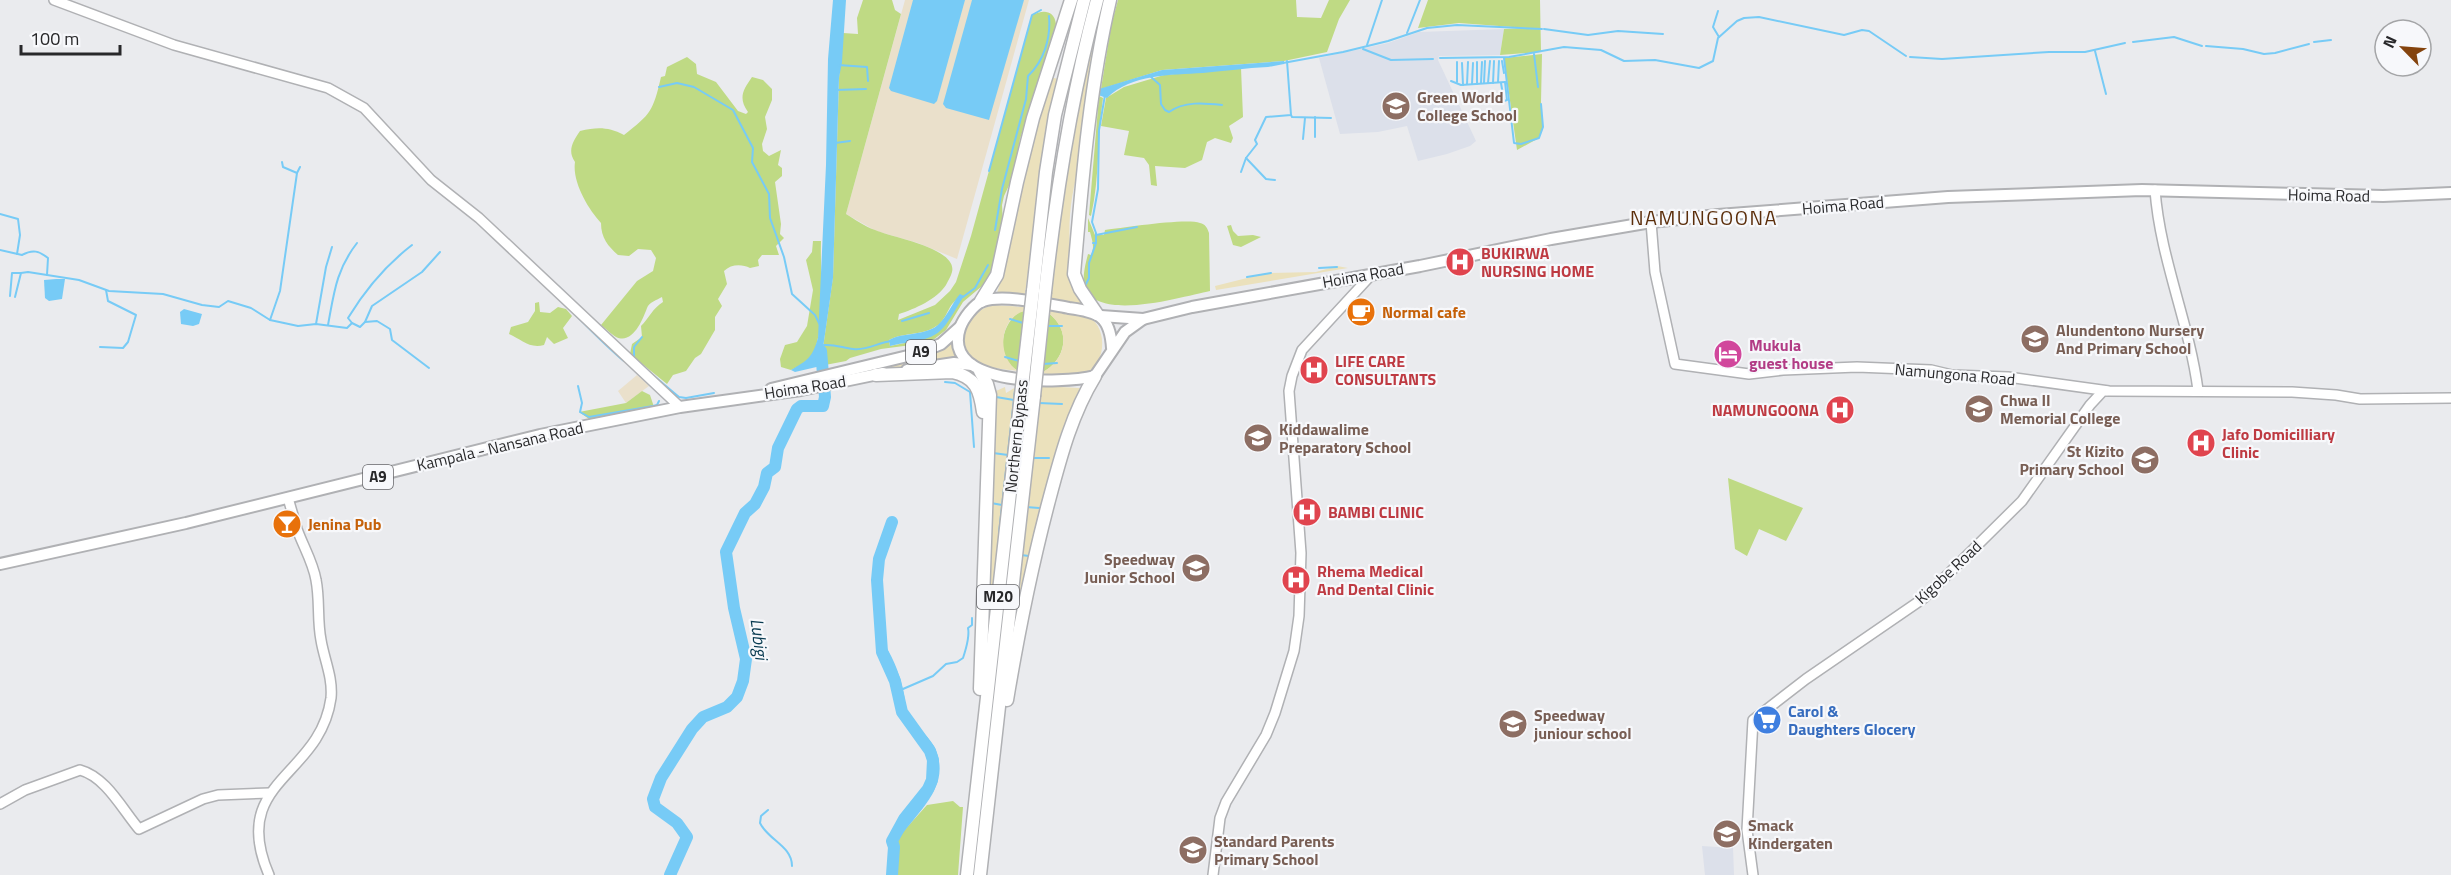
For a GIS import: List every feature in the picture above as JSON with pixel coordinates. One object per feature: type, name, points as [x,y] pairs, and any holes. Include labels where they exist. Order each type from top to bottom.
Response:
[{"type":"highway","points":[[981,301],[998,275],[1033,118],[1071,0]]},
{"type":"highway","name":"Northern Bypass","points":[[1039,292],[1046,172],[1055,115],[1084,0]]},
{"type":"highway","name":"Northern Bypass","points":[[967,875],[1039,292],[1061,159],[1080,65],[1097,0]]},
{"type":"highway","points":[[1099,315],[1080,289],[1074,274],[1086,139],[1098,51],[1110,0]]},
{"type":"highway","points":[[975,800],[971,768],[981,663],[990,395],[987,384],[976,368]]},
{"type":"highway","points":[[876,370],[952,372],[969,377],[979,388],[987,455]]},
{"type":"highway","points":[[994,745],[1004,714],[1021,615],[1060,457],[1074,416],[1095,376]]},
{"type":"highway","name":"Northern Bypass","points":[[980,875],[1027,395]]},
{"type":"main road","name":"Hoima Road","points":[[981,301],[999,298],[1099,315],[1143,319],[1192,307],[1651,222],[1899,200],[2155,190],[2383,196],[2451,193]]},
{"type":"main road","points":[[976,368],[963,357],[958,347],[960,327],[981,301]]},
{"type":"main road","points":[[1099,315],[1109,327],[1112,348]]},
{"type":"main road","points":[[1095,376],[1125,332],[1143,319]]},
{"type":"main road","name":"A9","points":[[876,370],[941,344],[960,327]]},
{"type":"main road","name":"Hoima Road","points":[[756,394],[848,371],[954,363],[1010,377],[1051,381],[1072,381],[1095,376]]},
{"type":"main road","name":"Hoima Road","points":[[756,394],[801,390],[876,370]]},
{"type":"main road","name":"Kampala - Nansana Road","points":[[0,564],[288,498],[540,435],[756,394]]},
{"type":"street","points":[[54,0],[174,45],[328,88],[364,108],[431,180],[479,218],[680,407]]},
{"type":"street","points":[[2155,190],[2158,221],[2189,341],[2198,390]]},
{"type":"street","name":"Namungona Road","points":[[1651,222],[1655,272],[1675,364],[1749,374],[1857,367],[1919,369],[1952,375],[2008,377],[2109,391],[2198,390],[2326,394],[2360,399],[2451,398]]},
{"type":"street","points":[[1214,875],[1220,818],[1226,802],[1266,735],[1275,713],[1286,681],[1299,616],[1301,553],[1288,392],[1292,375],[1302,350],[1373,273]]},
{"type":"street","name":"Kigobe Road","points":[[1753,875],[1747,830],[1753,720],[1806,679],[1924,598],[2022,501],[2090,405],[2103,391],[2109,391]]},
{"type":"street","points":[[269,875],[261,856],[257,830],[260,816],[270,793],[308,752],[322,728],[331,697],[328,668],[319,630],[316,579],[288,498]]},
{"type":"street","points":[[0,804],[25,790],[80,770],[98,779],[139,829],[203,799],[219,795],[270,793]]},
{"type":"shaded area","points":[[905,0],[1029,0],[957,259],[918,243],[876,231],[846,214]]},
{"type":"shaded area","name":"Green World College School","points":[[1504,29],[1500,55],[1439,56],[1438,60],[1476,141],[1470,146],[1418,161],[1407,126],[1378,132],[1340,134],[1319,58],[1388,43],[1419,32]]},
{"type":"shaded area","points":[[637,375],[649,386],[626,403],[618,391]]},
{"type":"shaded area","points":[[1702,846],[1733,848],[1734,875],[1705,875]]},
{"type":"green space","points":[[863,0],[892,0],[895,10],[901,14],[846,214],[883,233],[934,250],[945,256],[951,264],[952,274],[942,290],[925,303],[899,314],[898,320],[935,305],[956,282],[971,236],[1032,15],[1040,12],[1050,13],[1056,24],[1020,139],[1012,179],[1004,196],[1003,224],[997,265],[988,281],[963,302],[946,330],[933,340],[881,349],[846,361],[825,365],[822,355],[833,277],[839,78],[843,33],[858,34],[857,18]],"holes":[[[963,296],[943,320],[951,305]],[[939,324],[924,339],[890,346],[889,340],[928,330]]]},
{"type":"green space","points":[[1118,0],[1296,0],[1297,17],[1321,18],[1329,0],[1350,0],[1339,19],[1327,52],[1284,61],[1162,70],[1101,89],[1111,26]]},
{"type":"green space","points":[[1428,0],[1540,0],[1541,52],[1500,55],[1504,29],[1526,28],[1459,23],[1418,28]]},
{"type":"green space","points":[[1542,54],[1543,127],[1539,138],[1517,150],[1504,58]]},
{"type":"green space","points":[[687,57],[696,64],[697,74],[716,82],[738,111],[746,114],[748,112],[742,98],[752,77],[763,80],[772,89],[772,100],[765,117],[767,129],[762,144],[763,151],[769,156],[781,150],[778,165],[782,168],[782,176],[775,182],[781,224],[780,234],[784,238],[776,246],[779,255],[762,255],[758,260],[759,266],[750,268],[737,265],[724,271],[727,284],[718,299],[722,306],[715,317],[715,330],[701,354],[695,358],[686,371],[673,375],[667,384],[630,354],[632,344],[642,337],[641,326],[663,302],[662,297],[649,304],[636,330],[627,337],[622,339],[616,337],[601,325],[637,281],[653,271],[656,258],[651,250],[638,249],[629,256],[618,255],[608,245],[602,233],[601,223],[586,203],[578,186],[571,150],[580,131],[603,128],[624,135],[633,128],[650,111],[661,77],[665,76],[667,67]]},
{"type":"green space","points":[[1241,68],[1243,117],[1229,126],[1233,138],[1231,143],[1215,138],[1207,142],[1202,160],[1185,168],[1155,166],[1157,186],[1151,185],[1149,165],[1144,158],[1124,155],[1129,131],[1101,126],[1106,98],[1124,87],[1164,75]]},
{"type":"green space","points":[[1099,96],[1103,98],[1096,187],[1091,216],[1089,215]]},
{"type":"green space","points":[[1088,218],[1095,235],[1104,235],[1105,230],[1154,224],[1192,222],[1203,224],[1209,233],[1210,291],[1139,305],[1102,302],[1089,295],[1084,281],[1088,254],[1091,255],[1093,249],[1090,232],[1088,232]]},
{"type":"green space","points":[[1231,225],[1238,236],[1261,237],[1241,247],[1233,245],[1227,226]]},
{"type":"green space","points":[[813,241],[821,241],[820,329],[811,357],[804,364],[791,370],[781,367],[780,359],[785,345],[797,342],[807,326],[813,290],[806,260],[812,252]]},
{"type":"green space","points":[[539,302],[540,312],[550,313],[558,307],[566,309],[572,316],[563,328],[568,338],[554,344],[547,337],[544,345],[534,346],[509,334],[511,327],[528,322],[535,311],[535,303]]},
{"type":"green space","points":[[1021,311],[1025,311],[1018,371],[1006,358],[1003,341],[1008,324]]},
{"type":"green space","points":[[1047,312],[1061,327],[1063,345],[1056,361],[1040,374]]},
{"type":"green space","points":[[642,391],[650,395],[654,407],[589,419],[579,412],[626,403]]},
{"type":"green space","points":[[1728,478],[1803,508],[1786,541],[1759,529],[1747,556],[1735,549]]},
{"type":"green space","points":[[953,801],[963,807],[958,875],[892,875],[894,847],[901,834],[927,805]]},
{"type":"sand","points":[[1101,0],[1104,0],[1081,164],[1074,188],[1069,227],[1072,266],[1083,302],[1080,306],[1049,300],[1067,159]]},
{"type":"sand","points":[[1050,77],[1058,79],[1046,141],[1025,294],[997,293],[1005,265],[1015,211]]},
{"type":"sand","points":[[1337,266],[1348,268],[1216,290],[1215,286],[1267,273],[1316,272]]},
{"type":"sand","points":[[995,305],[1025,307],[1025,311],[1010,321],[1004,338],[1006,357],[1018,371],[981,364],[969,354],[965,346],[966,328],[971,320],[986,308]]},
{"type":"sand","points":[[1048,309],[1089,317],[1100,330],[1102,347],[1100,356],[1091,370],[1073,376],[1041,373],[1056,361],[1063,344],[1060,327],[1047,312]]},
{"type":"sand","points":[[953,343],[957,358],[828,378],[930,355]]},
{"type":"sand","points":[[1040,386],[1080,388],[1061,433],[1018,608],[1014,613]]},
{"type":"sand","points":[[1005,387],[1006,393],[1016,387],[988,637],[996,391]]},
{"type":"water","points":[[833,0],[846,0],[839,78],[833,278],[822,355],[825,365],[795,372],[791,370],[809,358],[818,338],[828,59]]},
{"type":"water","points":[[913,0],[965,0],[937,101],[934,104],[891,91],[889,88]]},
{"type":"water","points":[[972,0],[1024,0],[989,120],[946,108],[943,104]]},
{"type":"water","points":[[1284,61],[1284,64],[1268,67],[1152,77],[1128,84],[1107,98],[1098,95],[1099,89],[1162,70]]},
{"type":"water","points":[[65,279],[62,299],[49,301],[45,298],[44,280]]},
{"type":"water","points":[[960,294],[964,296],[949,321],[938,333],[925,339],[890,346],[889,340],[927,331],[938,325]]},
{"type":"water","points":[[184,309],[202,314],[199,324],[193,326],[181,324],[180,312]]},
{"type":"water","points":[[881,639],[897,670],[908,713],[934,746],[939,761],[939,775],[929,800],[894,847],[896,838],[913,809],[931,791],[935,779],[935,763],[904,711]]},
{"type":"waterway","points":[[1367,45],[1382,0]]},
{"type":"waterway","points":[[1407,33],[1420,0]]},
{"type":"waterway","points":[[989,171],[1032,15],[1041,10]]},
{"type":"waterway","points":[[1718,11],[1713,27],[1719,37]]},
{"type":"waterway","points":[[995,230],[1002,189],[1026,99],[1028,76],[1034,70],[1045,49],[1049,33],[1049,16]]},
{"type":"waterway","points":[[1440,58],[1509,57],[1564,47],[1601,50],[1624,61],[1655,60],[1699,68],[1713,61],[1718,38],[1737,21],[1759,17],[1844,35],[1862,30],[1869,31],[1906,56]]},
{"type":"waterway","points":[[1283,63],[1343,52],[1427,28],[1457,25],[1542,29]]},
{"type":"waterway","points":[[1544,29],[1588,35],[1618,31],[1663,34]]},
{"type":"waterway","points":[[2133,42],[2174,37],[2202,46]]},
{"type":"waterway","points":[[2314,42],[2331,40]]},
{"type":"waterway","points":[[1910,57],[1942,59],[2085,52],[2125,43]]},
{"type":"waterway","points":[[2206,46],[2243,49],[2264,54],[2309,44]]},
{"type":"waterway","points":[[1363,49],[1391,60],[1433,59]]},
{"type":"waterway","points":[[2095,51],[2106,94]]},
{"type":"waterway","points":[[1534,54],[1538,87]]},
{"type":"waterway","points":[[1504,58],[1514,143],[1521,144],[1539,138],[1543,127],[1541,104]]},
{"type":"waterway","points":[[1241,172],[1246,158],[1257,144],[1255,140],[1266,117],[1291,115],[1287,61]]},
{"type":"waterway","points":[[1484,83],[1485,61]]},
{"type":"waterway","points":[[1488,83],[1490,61]]},
{"type":"waterway","points":[[1493,83],[1494,61]]},
{"type":"waterway","points":[[1498,82],[1499,61]]},
{"type":"waterway","points":[[1502,61],[1504,73]]},
{"type":"waterway","points":[[1457,62],[1457,82]]},
{"type":"waterway","points":[[1467,84],[1468,62]]},
{"type":"waterway","points":[[1477,62],[1477,84]]},
{"type":"waterway","points":[[1481,83],[1482,62]]},
{"type":"waterway","points":[[1462,63],[1463,85]]},
{"type":"waterway","points":[[1472,84],[1473,63]]},
{"type":"waterway","points":[[838,65],[867,67],[868,81]]},
{"type":"waterway","points":[[1150,76],[1160,85],[1161,104],[1169,112],[1188,104],[1222,105]]},
{"type":"waterway","points":[[1451,81],[1461,85],[1505,82]]},
{"type":"waterway","points":[[1504,101],[1507,100],[1505,82]]},
{"type":"waterway","points":[[659,87],[677,83],[694,87],[733,110],[753,148],[752,162],[769,194],[770,218],[784,257],[792,294],[815,315],[820,325]]},
{"type":"waterway","points":[[1501,83],[1504,101]]},
{"type":"waterway","points":[[836,90],[866,89]]},
{"type":"waterway","points":[[1093,243],[1096,243],[1096,233],[1092,222],[1098,189],[1099,130],[1105,95]]},
{"type":"waterway","points":[[1291,115],[1292,117],[1331,118]]},
{"type":"waterway","points":[[1315,117],[1315,137]]},
{"type":"waterway","points":[[1303,139],[1305,118]]},
{"type":"waterway","points":[[835,143],[850,141]]},
{"type":"waterway","points":[[1246,158],[1266,179],[1275,180]]},
{"type":"waterway","points":[[282,162],[283,167],[297,173]]},
{"type":"waterway","points":[[270,320],[280,291],[297,173],[300,167]]},
{"type":"waterway","points":[[0,214],[18,219],[20,235],[17,254]]},
{"type":"waterway","points":[[1096,235],[1137,227]]},
{"type":"waterway","points":[[328,325],[340,272],[357,243]]},
{"type":"waterway","points":[[1086,284],[1089,278],[1089,263],[1096,243]]},
{"type":"waterway","points":[[352,323],[348,318],[369,288],[393,261],[412,245]]},
{"type":"waterway","points":[[316,324],[326,267],[332,247]]},
{"type":"waterway","points":[[0,250],[22,255],[33,251],[42,254],[48,258],[47,275]]},
{"type":"waterway","points":[[365,322],[372,306],[422,272],[440,252]]},
{"type":"waterway","points":[[963,297],[975,288],[988,265]]},
{"type":"waterway","points":[[1319,268],[1337,267]]},
{"type":"waterway","points":[[15,297],[21,273],[28,272],[79,280],[109,291],[163,294],[202,305],[219,307],[228,301],[251,308],[270,320],[298,326],[316,324],[347,328],[352,323],[360,327],[365,322],[377,321],[390,329],[392,340],[429,368]]},
{"type":"waterway","points":[[10,296],[12,273],[21,273]]},
{"type":"waterway","points":[[1247,277],[1271,273]]},
{"type":"waterway","points":[[558,286],[575,303]]},
{"type":"waterway","points":[[100,347],[123,348],[128,342],[136,315],[108,301],[106,290]]},
{"type":"waterway","points":[[560,300],[624,361]]},
{"type":"waterway","points":[[902,321],[929,313]]},
{"type":"waterway","points":[[1010,319],[1023,323]]},
{"type":"waterway","points":[[1047,326],[1062,326]]},
{"type":"waterway","points":[[634,358],[634,347],[642,337]]},
{"type":"waterway","points":[[824,345],[858,349],[892,341]]},
{"type":"waterway","name":"Lubigi","points":[[670,875],[687,837],[677,823],[655,807],[653,799],[661,778],[692,729],[703,717],[727,707],[737,697],[743,681],[746,659],[734,608],[726,552],[745,513],[755,504],[764,487],[767,473],[775,467],[778,448],[797,409],[801,406],[823,406],[825,397],[821,351]]},
{"type":"waterway","points":[[1005,357],[1019,361]]},
{"type":"waterway","points":[[1043,364],[1057,363]]},
{"type":"waterway","points":[[642,366],[679,397],[714,393]]},
{"type":"waterway","points":[[945,382],[955,383],[970,392],[974,447]]},
{"type":"waterway","points":[[578,386],[582,403],[580,412],[589,417],[653,406],[659,401]]},
{"type":"waterway","points":[[999,533],[1015,390]]},
{"type":"waterway","points":[[996,397],[1014,400]]},
{"type":"waterway","points":[[1039,403],[1062,404]]},
{"type":"waterway","points":[[993,453],[1008,455]]},
{"type":"waterway","points":[[1032,458],[1049,458]]},
{"type":"waterway","points":[[991,503],[1002,505]]},
{"type":"waterway","points":[[1026,507],[1039,508]]},
{"type":"waterway","points":[[892,522],[879,559],[877,580],[882,652],[895,681],[902,712],[930,751],[933,760],[932,780],[928,789],[904,819],[892,841],[894,847],[892,875]]},
{"type":"waterway","points":[[1021,555],[1029,556]]},
{"type":"waterway","points":[[896,692],[933,676],[946,664],[963,658],[972,618]]},
{"type":"waterway","points":[[768,810],[761,816],[760,823],[788,853],[792,866]]},
{"type":"place","name":"Green World College School","points":[[1396,106]]},
{"type":"place","name":"BUKIRWA NURSING HOME","points":[[1460,262]]},
{"type":"place","name":"Normal cafe","points":[[1361,312]]},
{"type":"place","name":"Alundentono Nursery And Primary School","points":[[2035,339]]},
{"type":"place","name":"Mukula guest house","points":[[1728,354]]},
{"type":"place","name":"LIFE CARE CONSULTANTS","points":[[1314,370]]},
{"type":"place","name":"Chwa II Memorial College","points":[[1979,409]]},
{"type":"place","name":"NAMUNGOONA","points":[[1840,410]]},
{"type":"place","name":"Kiddawalime Preparatory School","points":[[1258,438]]},
{"type":"place","name":"Jafo Domicilliary Clinic","points":[[2201,443]]},
{"type":"place","name":"St Kizito Primary School","points":[[2145,460]]},
{"type":"place","name":"BAMBI CLINIC","points":[[1307,512]]},
{"type":"place","name":"Jenina Pub","points":[[287,524]]},
{"type":"place","name":"Speedway Junior School","points":[[1196,568]]},
{"type":"place","name":"Rhema Medical And Dental Clinic","points":[[1296,580]]},
{"type":"place","name":"Carol & Daughters Glocery","points":[[1767,720]]},
{"type":"place","name":"Speedway juniour school","points":[[1513,724]]},
{"type":"place","name":"Smack Kindergaten","points":[[1727,834]]},
{"type":"place","name":"Standard Parents Primary School","points":[[1193,850]]},
{"type":"district","name":"NAMUNGOONA","points":[[1704,218]]}]
